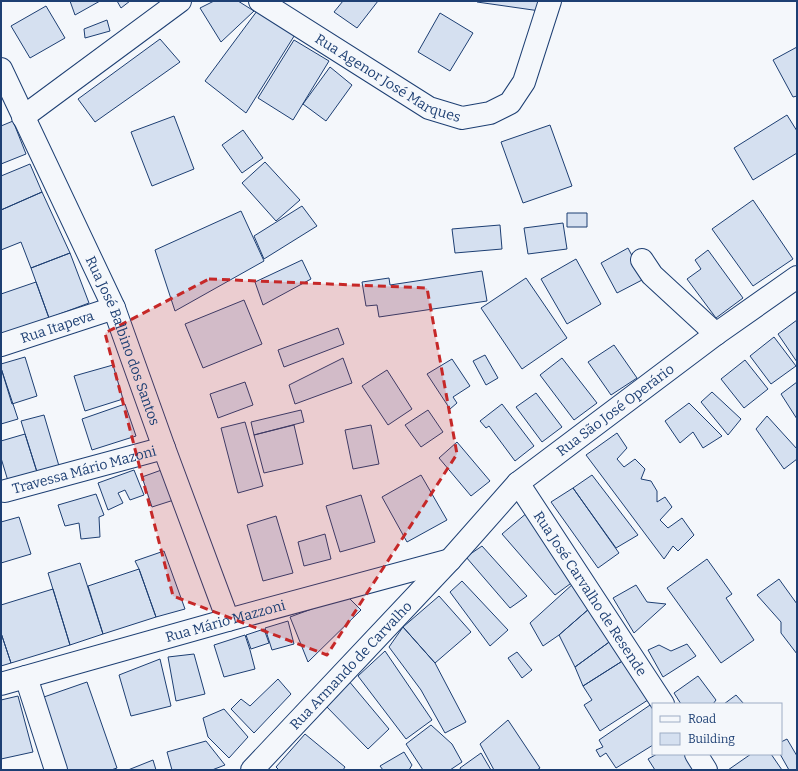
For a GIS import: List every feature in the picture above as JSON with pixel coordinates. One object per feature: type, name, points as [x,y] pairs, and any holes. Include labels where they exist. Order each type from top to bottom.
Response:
[{"type":"street","points":[[23,117],[180,1]]},
{"type":"street","name":"Rua Agenor José Marques","points":[[260,1],[429,108],[462,118],[490,113],[510,103],[524,82],[550,1]]},
{"type":"street","name":"Rua José Balbino dos Santos","points":[[1,69],[7,98],[23,117],[114,308],[228,620]]},
{"type":"street","points":[[642,260],[652,275],[716,334]]},
{"type":"street","name":"Rua São José Operário","points":[[450,560],[518,483],[716,334],[797,277]]},
{"type":"street","name":"Rua Itapeva","points":[[1,344],[114,308]]},
{"type":"street","name":"Travessa Mário Mazoni","points":[[6,491],[164,448]]},
{"type":"street","name":"Rua José Carvalho de Resende","points":[[518,483],[662,703]]},
{"type":"street","name":"Rua Mário Mazzoni","points":[[1,684],[228,620],[450,560]]},
{"type":"street","name":"Rua Armando de Carvalho","points":[[252,770],[450,560]]},
{"type":"street","points":[[26,677],[56,770]]},
{"type":"street","points":[[697,755],[706,770]]},
{"type":"highlighted area","points":[[209,279],[427,288],[457,454],[327,655],[173,596],[105,333]]},
{"type":"building","points":[[70,1],[100,1],[75,15]]},
{"type":"building","points":[[117,1],[130,1],[121,8]]},
{"type":"building","points":[[214,1],[238,1],[254,11],[221,42],[200,8]]},
{"type":"building","points":[[343,1],[378,1],[357,28],[334,12]]},
{"type":"building","points":[[541,1],[540,11],[477,2]]},
{"type":"building","points":[[46,6],[65,38],[30,58],[11,26]]},
{"type":"building","points":[[257,11],[296,33],[246,113],[205,81]]},
{"type":"building","points":[[440,13],[473,33],[450,71],[418,52]]},
{"type":"building","points":[[107,20],[110,31],[85,38],[84,29]]},
{"type":"building","points":[[160,39],[180,62],[95,122],[78,99]]},
{"type":"building","points":[[294,40],[329,61],[293,120],[258,98]]},
{"type":"building","points":[[797,47],[797,96],[793,97],[773,60]]},
{"type":"building","points":[[330,67],[352,85],[326,121],[303,104]]},
{"type":"building","points":[[787,115],[797,131],[797,153],[753,180],[734,148]]},
{"type":"building","points":[[174,116],[194,169],[152,186],[131,132]]},
{"type":"building","points":[[13,121],[26,154],[1,164],[1,126]]},
{"type":"building","points":[[550,125],[572,186],[523,203],[501,142]]},
{"type":"building","points":[[243,130],[263,158],[242,173],[222,145]]},
{"type":"building","points":[[265,162],[300,200],[276,221],[242,183]]},
{"type":"building","points":[[30,164],[42,192],[1,210],[1,176]]},
{"type":"building","points":[[42,192],[70,253],[31,268],[21,242],[1,250],[1,210]]},
{"type":"building","points":[[753,200],[793,259],[753,286],[712,229]]},
{"type":"building","points":[[302,206],[317,226],[264,259],[254,236]]},
{"type":"building","points":[[241,211],[264,261],[175,311],[155,250]]},
{"type":"building","points":[[567,213],[587,213],[587,227],[567,227]]},
{"type":"building","points":[[563,223],[567,249],[528,254],[524,228]]},
{"type":"building","points":[[500,225],[502,249],[455,253],[452,229]]},
{"type":"building","points":[[628,248],[644,279],[617,293],[601,263]]},
{"type":"building","points":[[708,250],[743,298],[716,318],[687,279],[701,269],[695,260]]},
{"type":"building","points":[[70,253],[89,303],[49,318],[31,268]]},
{"type":"building","points":[[576,259],[601,304],[567,324],[541,279]]},
{"type":"building","points":[[302,260],[311,279],[263,305],[255,282]]},
{"type":"building","points":[[482,271],[487,301],[379,317],[377,305],[366,306],[362,282],[389,278],[390,285]]},
{"type":"building","points":[[526,278],[567,338],[522,369],[481,308]]},
{"type":"building","points":[[36,282],[49,318],[1,335],[1,294]]},
{"type":"building","points":[[244,300],[262,344],[203,368],[185,324]]},
{"type":"building","points":[[797,320],[797,362],[778,334]]},
{"type":"building","points":[[338,328],[344,344],[284,367],[278,350]]},
{"type":"building","points":[[774,337],[796,366],[771,384],[750,356]]},
{"type":"building","points":[[614,345],[637,378],[611,395],[588,362]]},
{"type":"building","points":[[485,355],[498,378],[486,385],[473,361]]},
{"type":"building","points":[[25,357],[37,396],[12,404],[1,364]]},
{"type":"building","points":[[343,358],[352,383],[295,404],[289,385]]},
{"type":"building","points":[[562,358],[597,403],[574,420],[540,375]]},
{"type":"building","points":[[452,359],[470,386],[453,397],[457,403],[450,409],[427,374]]},
{"type":"building","points":[[745,360],[768,389],[744,408],[721,379]]},
{"type":"building","points":[[113,365],[123,399],[85,411],[74,376]]},
{"type":"building","points":[[1,368],[18,419],[1,424]]},
{"type":"building","points":[[387,370],[412,409],[388,425],[362,386]]},
{"type":"building","points":[[245,382],[253,405],[218,418],[210,394]]},
{"type":"building","points":[[797,382],[797,419],[781,394]]},
{"type":"building","points":[[712,392],[741,419],[728,435],[701,402]]},
{"type":"building","points":[[536,393],[562,427],[542,442],[516,407]]},
{"type":"building","points":[[689,403],[722,436],[703,448],[693,432],[680,443],[665,421]]},
{"type":"building","points":[[125,404],[136,436],[92,450],[82,419]]},
{"type":"building","points":[[502,404],[534,446],[515,461],[489,426],[486,428],[480,421]]},
{"type":"building","points":[[301,410],[304,422],[254,435],[251,422]]},
{"type":"building","points":[[428,410],[443,432],[421,447],[405,425]]},
{"type":"building","points":[[44,415],[59,466],[37,472],[21,421]]},
{"type":"building","points":[[767,416],[797,449],[797,459],[784,469],[756,429]]},
{"type":"building","points":[[245,422],[263,486],[238,493],[221,428]]},
{"type":"building","points":[[294,425],[303,464],[264,473],[254,435]]},
{"type":"building","points":[[371,425],[379,464],[353,469],[345,430]]},
{"type":"building","points":[[617,433],[627,448],[617,459],[624,467],[635,459],[645,469],[641,479],[651,481],[657,491],[657,502],[665,497],[672,507],[660,520],[668,528],[682,518],[694,535],[678,551],[673,546],[664,559],[586,455]]},
{"type":"building","points":[[25,434],[37,472],[8,481],[1,458],[1,441]]},
{"type":"building","points":[[457,442],[490,481],[471,496],[439,458]]},
{"type":"building","points":[[167,468],[177,499],[152,507],[142,477]]},
{"type":"building","points":[[134,470],[144,495],[130,500],[125,490],[118,493],[123,503],[108,510],[98,483]]},
{"type":"building","points":[[421,475],[447,520],[407,542],[382,497]]},
{"type":"building","points":[[592,475],[638,535],[616,548],[573,488]]},
{"type":"building","points":[[573,488],[619,553],[598,568],[551,502]]},
{"type":"building","points":[[96,494],[104,515],[99,517],[100,537],[81,539],[79,523],[65,526],[58,505]]},
{"type":"building","points":[[361,495],[375,542],[340,552],[326,506]]},
{"type":"building","points":[[528,512],[574,581],[555,595],[502,534]]},
{"type":"building","points":[[276,516],[293,573],[263,581],[247,525]]},
{"type":"building","points":[[19,517],[31,554],[1,563],[1,522]]},
{"type":"building","points":[[325,534],[331,559],[304,566],[298,542]]},
{"type":"building","points":[[482,546],[527,596],[510,608],[466,557]]},
{"type":"building","points":[[164,551],[185,609],[156,617],[135,561]]},
{"type":"building","points":[[707,559],[732,594],[726,598],[754,640],[721,663],[667,588]]},
{"type":"building","points":[[80,563],[103,634],[70,645],[48,573]]},
{"type":"building","points":[[139,569],[156,617],[103,634],[88,586]]},
{"type":"building","points":[[779,579],[797,604],[797,654],[781,633],[781,622],[757,595]]},
{"type":"building","points":[[462,581],[508,630],[490,646],[450,592]]},
{"type":"building","points":[[574,583],[590,608],[559,635],[543,646],[530,623]]},
{"type":"building","points":[[636,585],[647,602],[666,604],[634,633],[613,598]]},
{"type":"building","points":[[53,589],[70,645],[11,663],[1,633],[1,605]]},
{"type":"building","points":[[347,596],[361,610],[308,662],[290,617]]},
{"type":"building","points":[[439,596],[471,632],[435,663],[403,627]]},
{"type":"building","points":[[590,608],[612,640],[575,667],[559,635]]},
{"type":"building","points":[[288,621],[294,644],[272,650],[265,628]]},
{"type":"building","points":[[403,627],[435,663],[466,722],[445,733],[421,690],[389,647]]},
{"type":"building","points":[[264,629],[269,643],[251,649],[246,635]]},
{"type":"building","points":[[1,633],[11,663],[1,666]]},
{"type":"building","points":[[245,635],[255,669],[224,677],[214,645]]},
{"type":"building","points":[[612,640],[624,660],[583,686],[575,667]]},
{"type":"building","points":[[687,644],[696,656],[663,677],[648,650],[659,645],[671,651]]},
{"type":"building","points":[[385,651],[432,720],[406,739],[358,676]]},
{"type":"building","points":[[517,652],[532,670],[522,678],[508,658]]},
{"type":"building","points":[[194,654],[205,694],[176,701],[168,657]]},
{"type":"building","points":[[160,659],[171,706],[131,716],[119,675]]},
{"type":"building","points":[[624,660],[651,698],[600,731],[584,705],[592,700],[583,686]]},
{"type":"building","points":[[698,676],[716,700],[714,703],[680,703],[674,693]]},
{"type":"building","points":[[278,679],[291,694],[254,733],[231,709],[241,699],[250,706]]},
{"type":"building","points":[[348,680],[389,729],[368,749],[324,704]]},
{"type":"building","points":[[87,682],[117,768],[111,770],[64,770],[41,698]]},
{"type":"building","points":[[736,695],[743,703],[725,703]]},
{"type":"building","points":[[18,696],[33,752],[1,759],[1,700]]},
{"type":"building","points":[[652,704],[652,746],[616,768],[606,753],[600,757],[596,750],[603,747],[599,740]]},
{"type":"building","points":[[224,709],[248,737],[229,758],[208,737],[203,718]]},
{"type":"building","points":[[508,720],[540,768],[537,770],[494,770],[480,744]]},
{"type":"building","points":[[431,725],[452,744],[462,762],[450,770],[423,770],[406,744]]},
{"type":"building","points":[[305,734],[345,767],[343,770],[279,770],[276,767]]},
{"type":"building","points":[[787,739],[797,756],[797,770],[789,770],[781,755],[782,755],[782,742]]},
{"type":"building","points":[[206,741],[225,765],[212,770],[172,770],[167,752]]},
{"type":"building","points":[[404,752],[412,765],[409,770],[383,770],[380,766]]},
{"type":"building","points":[[481,753],[491,770],[461,770],[460,768]]},
{"type":"building","points":[[655,755],[686,755],[696,770],[655,770],[648,759]]},
{"type":"building","points":[[750,755],[772,755],[782,770],[728,770]]},
{"type":"building","points":[[153,760],[156,770],[128,770]]}]
